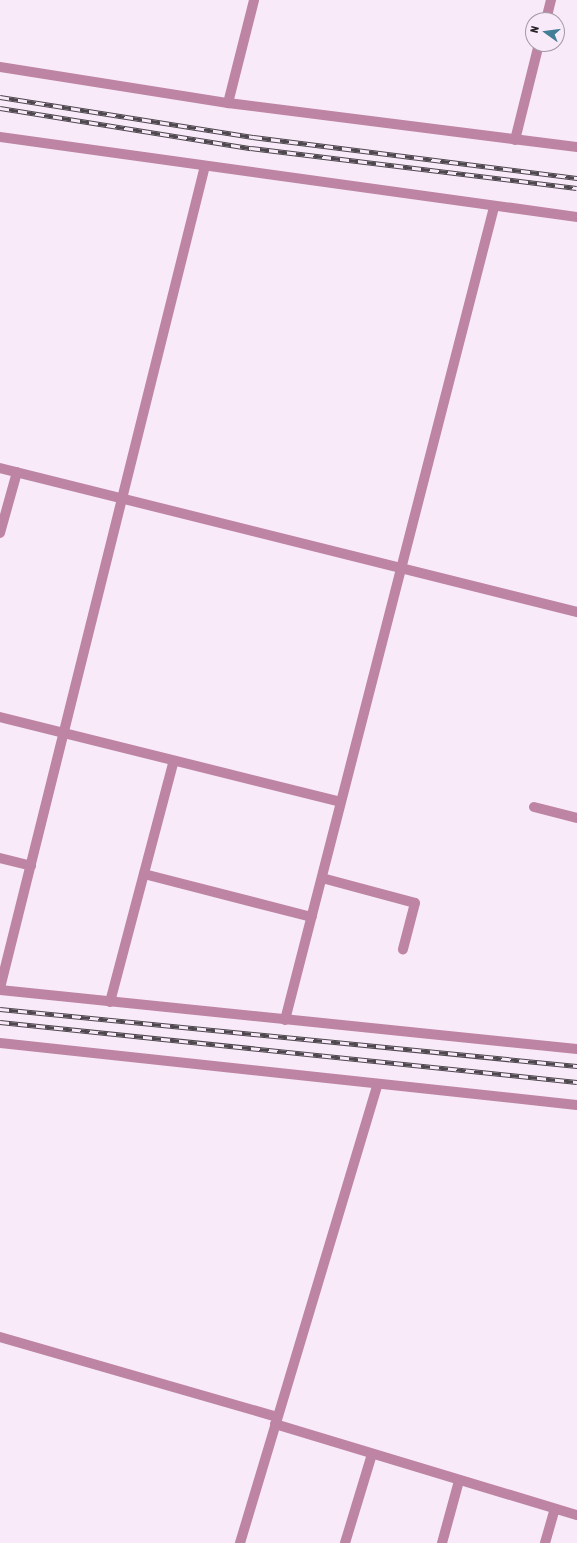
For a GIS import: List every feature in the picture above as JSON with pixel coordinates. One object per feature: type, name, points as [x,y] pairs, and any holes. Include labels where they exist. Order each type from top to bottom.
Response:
[{"type":"street","points":[[228,103],[254,0]]},
{"type":"street","points":[[548,12],[551,0]]},
{"type":"street","points":[[515,140],[538,52]]},
{"type":"street","points":[[0,67],[228,103],[577,147]]},
{"type":"street","points":[[0,136],[494,207],[577,217]]},
{"type":"street","points":[[205,166],[124,499],[0,989],[110,1002],[577,1049]]},
{"type":"street","points":[[285,1020],[494,207]]},
{"type":"street","points":[[0,468],[577,612]]},
{"type":"street","points":[[0,533],[17,472]]},
{"type":"street","points":[[0,716],[173,763],[340,802]]},
{"type":"street","points":[[110,1002],[173,763]]},
{"type":"street","points":[[534,807],[577,818]]},
{"type":"street","points":[[0,858],[31,866]]},
{"type":"street","points":[[144,874],[312,917]]},
{"type":"street","points":[[322,878],[415,902],[403,949]]},
{"type":"street","points":[[0,1043],[577,1106]]},
{"type":"street","points":[[240,1543],[377,1085]]},
{"type":"street","points":[[0,1337],[276,1421],[372,1454],[459,1481],[577,1515]]},
{"type":"street","points":[[345,1543],[372,1454]]},
{"type":"street","points":[[442,1543],[459,1481]]},
{"type":"street","points":[[545,1543],[555,1509]]},
{"type":"railway","points":[[0,97],[253,137],[577,178]]},
{"type":"railway","points":[[0,108],[251,148],[577,188]]},
{"type":"railway","points":[[0,1009],[577,1066]]},
{"type":"railway","points":[[0,1022],[577,1082]]}]
